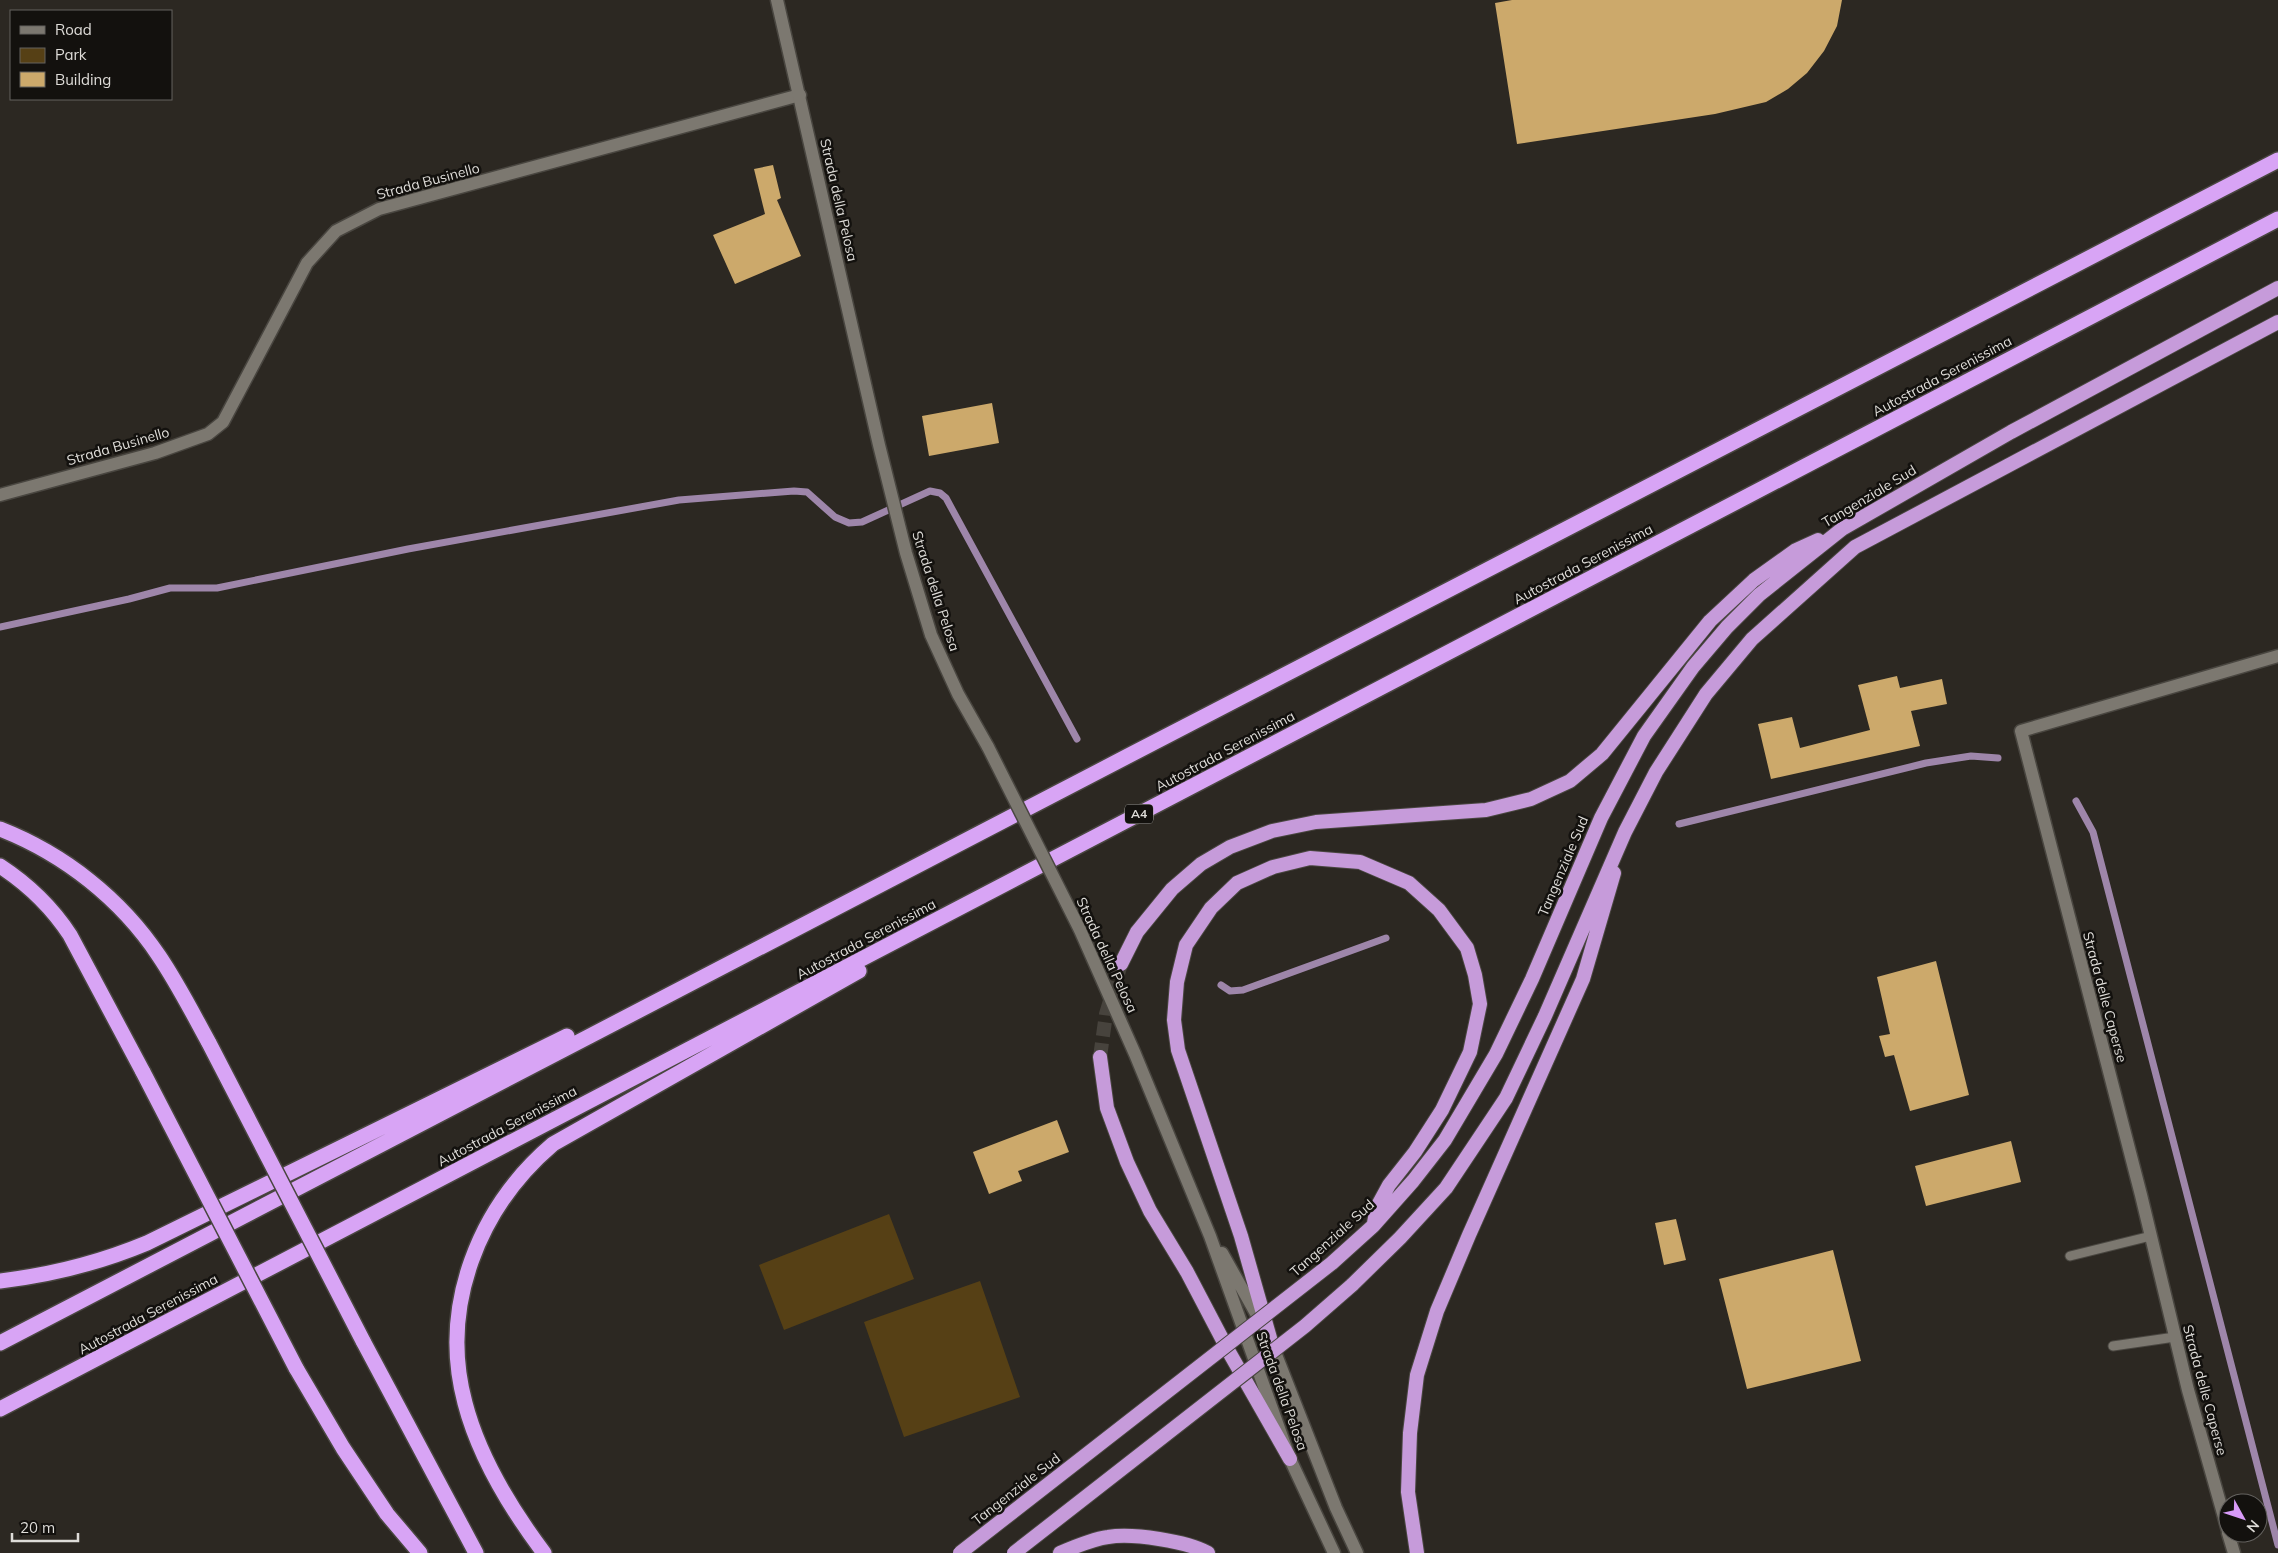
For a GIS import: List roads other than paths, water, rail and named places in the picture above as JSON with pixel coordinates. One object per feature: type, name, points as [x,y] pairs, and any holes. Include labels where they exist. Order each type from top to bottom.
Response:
[{"type":"highway","points":[[0,1343],[2278,160]]},
{"type":"highway","name":"Autostrada Serenissima","points":[[0,1409],[2278,219]]},
{"type":"highway","name":"Tangenziale Sud","points":[[960,1553],[1332,1263],[1373,1226],[1413,1181],[1444,1140],[1496,1054],[1532,979],[1601,818],[1644,736],[1693,667],[1727,627],[1765,590],[1842,529],[2012,432],[2278,288]]},
{"type":"highway","points":[[1014,1553],[1304,1326],[1352,1285],[1400,1238],[1446,1188],[1506,1098],[1545,1016],[1625,832],[1656,772],[1706,694],[1752,639],[1855,547],[2278,322]]},
{"type":"highway","points":[[1121,964],[1137,932],[1172,889],[1201,864],[1230,847],[1272,831],[1316,822],[1486,810],[1531,799],[1570,781],[1602,754],[1710,621],[1754,580],[1796,550],[1842,529]]},
{"type":"highway","points":[[544,1553],[504,1492],[478,1443],[464,1401],[458,1356],[460,1305],[470,1262],[492,1216],[516,1182],[530,1165],[563,1138],[1146,811]]},
{"type":"highway","points":[[0,1281],[67,1270],[98,1262],[147,1243],[992,827]]},
{"type":"highway","points":[[0,829],[22,838],[64,861],[119,908],[159,955],[209,1043],[476,1553]]},
{"type":"highway","points":[[1417,1553],[1408,1492],[1410,1434],[1417,1376],[1437,1311],[1469,1234],[1583,979],[1607,904],[1625,832]]},
{"type":"highway","points":[[1270,1338],[1244,1245],[1178,1050],[1174,1020],[1177,982],[1186,945],[1211,908],[1237,883],[1273,867],[1310,858],[1360,862],[1409,883],[1439,910],[1467,948],[1480,1004],[1470,1052],[1442,1110],[1415,1152],[1389,1185],[1377,1208],[1373,1226]]},
{"type":"highway","points":[[0,866],[37,894],[60,919],[70,935],[296,1368],[343,1448],[387,1514],[420,1553]]},
{"type":"highway","points":[[1100,1057],[1107,1108],[1134,1178],[1150,1211],[1187,1272],[1229,1352],[1290,1459]]},
{"type":"highway","points":[[1060,1553],[1108,1536],[1156,1538],[1197,1547],[1208,1553]]},
{"type":"street","name":"Strada della Pelosa","points":[[777,0],[877,436],[906,553],[932,635],[958,694],[988,747],[1080,930],[1135,1054],[1210,1236],[1290,1459],[1334,1553]]},
{"type":"street","name":"Strada Businello","points":[[0,495],[155,453],[208,434],[223,422],[307,263],[336,231],[379,209],[800,95]]},
{"type":"street","name":"Strada delle Caperse","points":[[2218,1496],[2188,1390],[2151,1236],[2021,730],[2278,656]]},
{"type":"street","name":"Strada della Pelosa","points":[[1210,1236],[1244,1290],[1270,1338]]},
{"type":"street","points":[[1270,1338],[1336,1508],[1357,1553]]},
{"type":"lane","points":[[2070,1256],[2151,1236]]},
{"type":"lane","points":[[2113,1346],[2175,1337]]},
{"type":"waterway","points":[[0,627],[129,599],[170,588],[217,588],[408,549],[679,500],[794,491],[807,492],[835,517],[849,523],[862,522],[930,491],[940,493],[946,498],[1077,739]]},
{"type":"waterway","points":[[1679,824],[1926,763],[1971,756],[1998,758]]},
{"type":"waterway","points":[[2076,801],[2093,832],[2278,1545]]},
{"type":"waterway","points":[[1221,985],[1230,991],[1243,990],[1386,938]]},
{"type":"tunnel","points":[[1100,1057],[1106,1014],[1121,964]]}]
